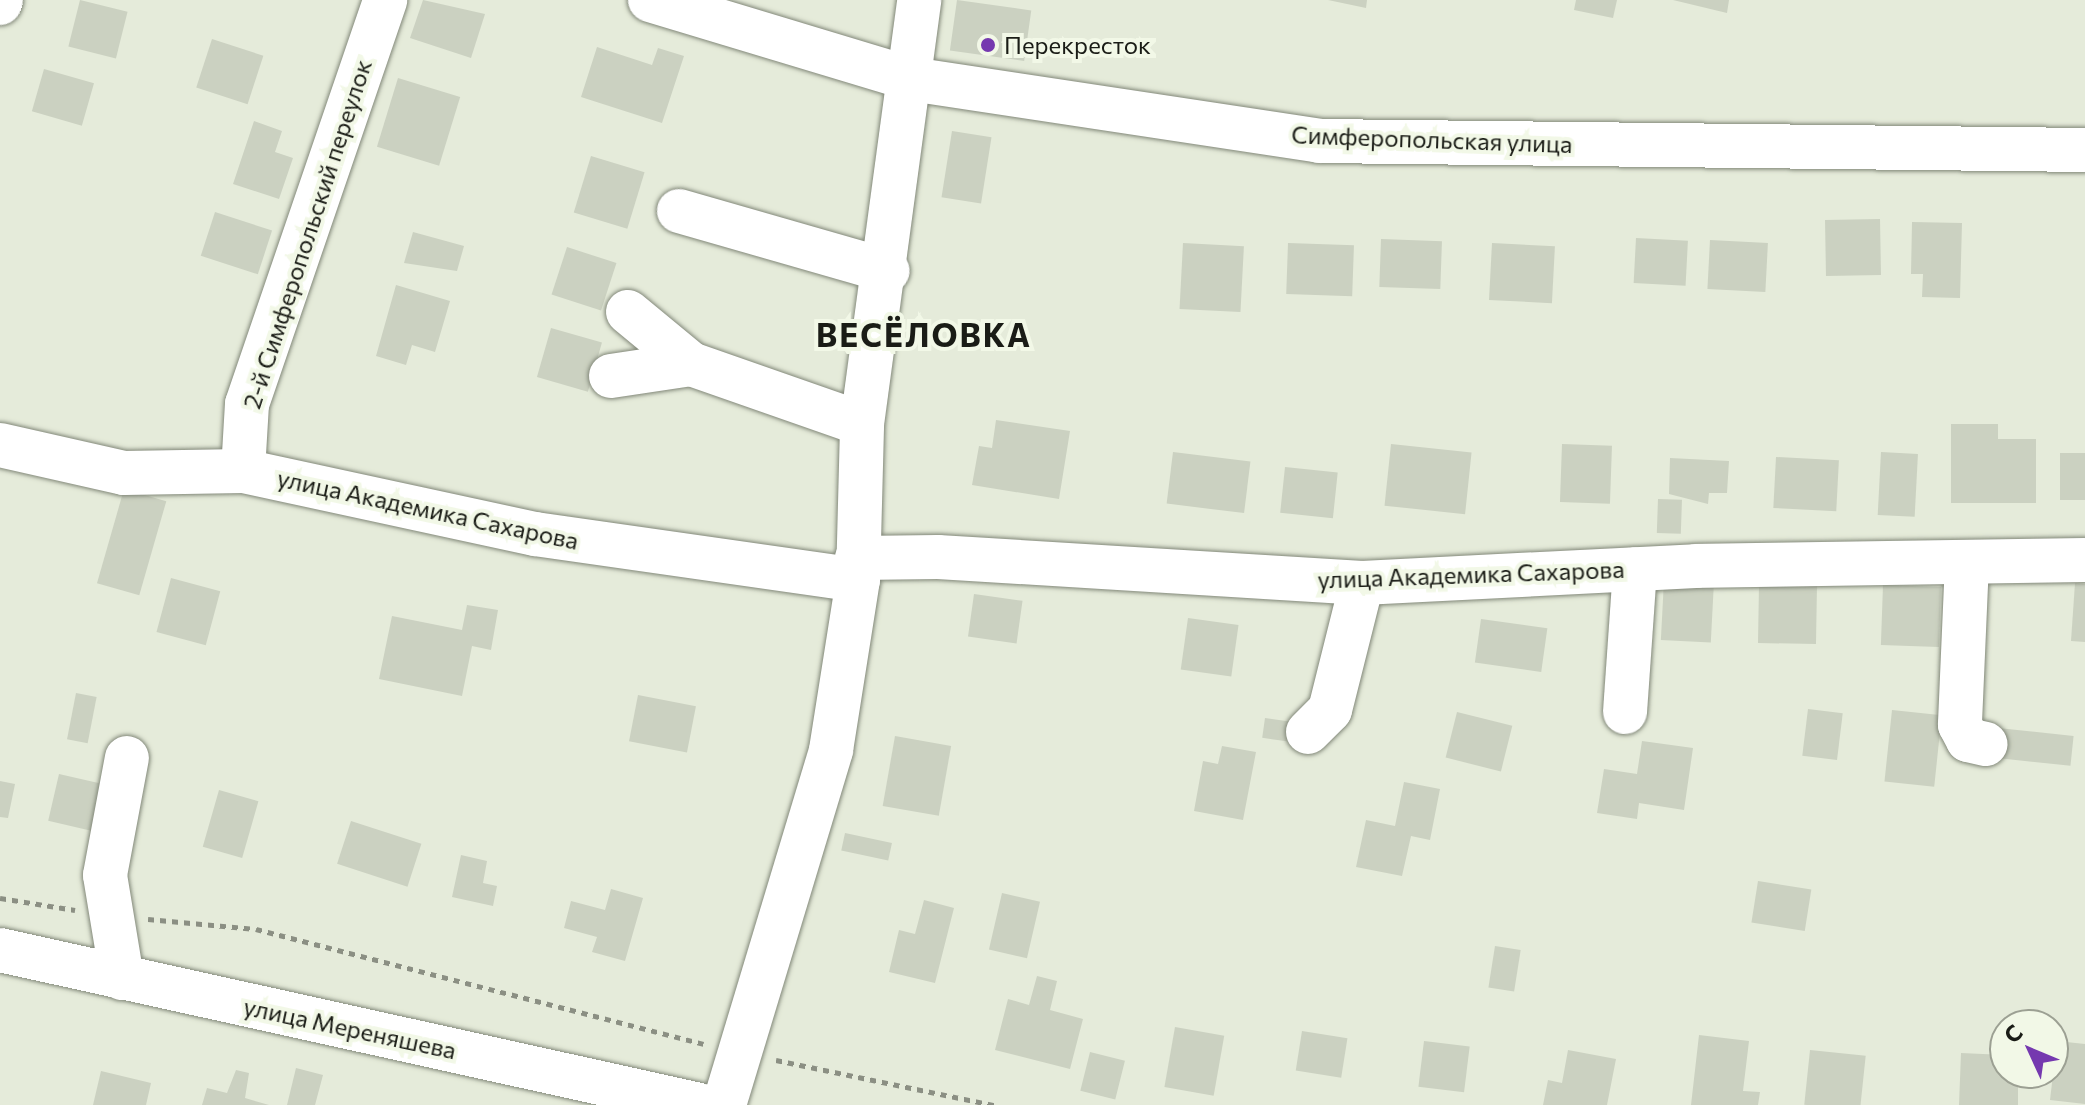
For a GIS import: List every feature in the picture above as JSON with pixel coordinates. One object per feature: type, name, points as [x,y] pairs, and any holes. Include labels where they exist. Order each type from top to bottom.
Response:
[{"type":"street","name":"2-й Симферопольский переулок","points":[[243,471],[247,404],[385,0]]},
{"type":"street","name":"Симферопольская улица","points":[[650,0],[911,79],[1319,141],[2085,150]]},
{"type":"street","points":[[724,1105],[831,750],[857,569],[862,424],[888,271],[919,0]]},
{"type":"street","points":[[679,211],[888,271]]},
{"type":"street","points":[[628,312],[691,364],[862,424]]},
{"type":"street","points":[[611,376],[691,364]]},
{"type":"street","name":"улица Академика Сахарова","points":[[0,445],[124,473],[243,471],[535,534],[857,569],[1362,583],[1635,569],[2085,560]]},
{"type":"street","points":[[1967,562],[1960,725],[1968,740],[1986,744]]},
{"type":"street","points":[[1625,712],[1635,569]]},
{"type":"street","points":[[1308,732],[1330,710],[1362,583]]},
{"type":"street","points":[[122,978],[105,875],[127,758]]},
{"type":"street","name":"улица Мереняшева","points":[[0,950],[685,1103]]},
{"type":"path","points":[[0,898],[111,915],[256,929],[741,1053],[994,1105]]},
{"type":"building","points":[[80,0],[128,12],[116,58],[68,47]]},
{"type":"building","points":[[423,0],[485,14],[471,58],[410,38]]},
{"type":"building","points":[[957,0],[1031,10],[1024,61],[950,51]]},
{"type":"building","points":[[1328,0],[1367,0],[1366,8]]},
{"type":"building","points":[[1576,0],[1617,0],[1613,18],[1574,10]]},
{"type":"building","points":[[1673,0],[1729,0],[1727,13]]},
{"type":"building","points":[[212,39],[263,56],[248,104],[196,88]]},
{"type":"building","points":[[597,47],[652,65],[658,48],[684,56],[662,123],[581,97]]},
{"type":"building","points":[[44,69],[94,83],[82,126],[32,111]]},
{"type":"building","points":[[398,78],[460,97],[439,166],[377,147]]},
{"type":"building","points":[[254,121],[282,131],[275,152],[293,158],[279,199],[233,184]]},
{"type":"building","points":[[952,131],[992,137],[981,203],[942,197]]},
{"type":"building","points":[[591,156],[645,172],[627,229],[574,212]]},
{"type":"building","points":[[215,212],[272,231],[258,274],[201,256]]},
{"type":"building","points":[[1880,219],[1881,275],[1826,276],[1825,220]]},
{"type":"building","points":[[1912,222],[1962,223],[1960,298],[1922,297],[1923,274],[1911,274]]},
{"type":"building","points":[[413,232],[464,246],[457,271],[404,263]]},
{"type":"building","points":[[1636,238],[1688,241],[1686,286],[1634,283]]},
{"type":"building","points":[[1381,239],[1442,241],[1440,289],[1379,287]]},
{"type":"building","points":[[1710,240],[1768,243],[1765,292],[1707,289]]},
{"type":"building","points":[[1183,243],[1244,246],[1240,312],[1180,309]]},
{"type":"building","points":[[1288,243],[1354,245],[1352,296],[1286,294]]},
{"type":"building","points":[[1492,243],[1555,246],[1552,303],[1489,300]]},
{"type":"building","points":[[567,247],[616,263],[601,311],[552,295]]},
{"type":"building","points":[[396,285],[450,301],[435,352],[412,345],[406,365],[376,356]]},
{"type":"building","points":[[551,328],[602,343],[588,392],[537,377]]},
{"type":"building","points":[[996,420],[1070,431],[1059,499],[972,485],[979,446],[992,448]]},
{"type":"building","points":[[1951,424],[1998,424],[1998,439],[2036,439],[2036,503],[1951,503]]},
{"type":"building","points":[[1391,444],[1472,452],[1465,514],[1385,506]]},
{"type":"building","points":[[1562,444],[1612,446],[1610,504],[1560,502]]},
{"type":"building","points":[[1173,452],[1250,462],[1244,513],[1167,504]]},
{"type":"building","points":[[1881,452],[1918,454],[1915,517],[1878,515]]},
{"type":"building","points":[[2060,453],[2085,453],[2085,500],[2060,500]]},
{"type":"building","points":[[1776,457],[1839,460],[1836,511],[1773,508]]},
{"type":"building","points":[[1670,458],[1729,461],[1727,493],[1709,493],[1708,504],[1669,494]]},
{"type":"building","points":[[1285,467],[1338,473],[1333,518],[1280,513]]},
{"type":"building","points":[[124,489],[166,501],[139,595],[97,583]]},
{"type":"building","points":[[1658,499],[1682,500],[1681,534],[1657,533]]},
{"type":"building","points":[[171,578],[220,591],[206,645],[157,632]]},
{"type":"building","points":[[1664,580],[1714,583],[1711,643],[1661,640]]},
{"type":"building","points":[[2075,583],[2085,584],[2085,642],[2071,641]]},
{"type":"building","points":[[1759,585],[1817,586],[1816,644],[1758,643]]},
{"type":"building","points":[[1883,585],[1941,587],[1939,647],[1881,645]]},
{"type":"building","points":[[974,594],[1023,601],[1017,643],[968,637]]},
{"type":"building","points":[[467,605],[498,610],[491,650],[472,646],[462,696],[379,679],[392,616],[462,630]]},
{"type":"building","points":[[1188,618],[1239,625],[1231,677],[1181,669]]},
{"type":"building","points":[[1481,619],[1547,628],[1541,672],[1475,663]]},
{"type":"building","points":[[76,693],[97,697],[88,743],[67,739]]},
{"type":"building","points":[[638,695],[696,706],[687,752],[629,741]]},
{"type":"building","points":[[1808,709],[1843,713],[1837,760],[1802,756]]},
{"type":"building","points":[[1892,710],[1942,715],[1934,787],[1884,782]]},
{"type":"building","points":[[1457,712],[1512,726],[1501,771],[1446,758]]},
{"type":"building","points":[[1265,718],[1299,723],[1296,743],[1262,738]]},
{"type":"building","points":[[1998,728],[2074,736],[2070,766],[1995,758]]},
{"type":"building","points":[[895,736],[951,746],[939,816],[883,806]]},
{"type":"building","points":[[1642,741],[1693,748],[1684,810],[1639,803],[1637,819],[1597,813],[1604,769],[1637,774]]},
{"type":"building","points":[[1222,746],[1256,752],[1243,820],[1194,811],[1203,761],[1218,764]]},
{"type":"building","points":[[59,774],[113,786],[102,833],[48,821]]},
{"type":"building","points":[[0,781],[15,784],[8,818],[0,817]]},
{"type":"building","points":[[1404,782],[1440,789],[1430,840],[1411,836],[1402,876],[1356,867],[1366,820],[1395,826]]},
{"type":"building","points":[[219,790],[258,801],[242,858],[203,847]]},
{"type":"building","points":[[351,821],[421,844],[407,887],[337,864]]},
{"type":"building","points":[[845,833],[892,843],[888,861],[841,851]]},
{"type":"building","points":[[461,855],[487,861],[483,883],[497,886],[493,906],[452,897]]},
{"type":"building","points":[[1758,881],[1811,889],[1805,931],[1751,922]]},
{"type":"building","points":[[611,889],[643,898],[625,961],[592,952],[597,937],[564,928],[571,901],[605,910]]},
{"type":"building","points":[[1002,893],[1040,902],[1027,958],[989,950]]},
{"type":"building","points":[[924,900],[954,908],[935,983],[889,972],[899,930],[915,934]]},
{"type":"building","points":[[1495,946],[1521,950],[1514,992],[1488,987]]},
{"type":"building","points":[[1037,976],[1057,981],[1050,1010],[1083,1019],[1070,1069],[995,1050],[1008,999],[1029,1005]]},
{"type":"building","points":[[1175,1027],[1224,1036],[1214,1096],[1164,1087]]},
{"type":"building","points":[[1302,1031],[1347,1038],[1341,1078],[1296,1071]]},
{"type":"building","points":[[1699,1035],[1749,1041],[1743,1091],[1760,1092],[1758,1105],[1691,1105]]},
{"type":"building","points":[[1424,1041],[1470,1047],[1464,1092],[1418,1087]]},
{"type":"building","points":[[2069,1042],[2085,1044],[2085,1104],[2050,1100],[2051,1089],[2069,1089]]},
{"type":"building","points":[[1568,1050],[1616,1059],[1607,1105],[1543,1105],[1548,1080],[1562,1083]]},
{"type":"building","points":[[1810,1050],[1866,1056],[1861,1105],[1804,1105]]},
{"type":"building","points":[[1090,1052],[1125,1061],[1115,1100],[1080,1091]]},
{"type":"building","points":[[1961,1053],[1989,1054],[1989,1089],[2018,1089],[2018,1105],[1959,1105]]},
{"type":"building","points":[[296,1068],[323,1075],[315,1105],[287,1105]]},
{"type":"building","points":[[236,1070],[249,1073],[245,1098],[269,1105],[202,1105],[207,1088],[227,1093]]},
{"type":"building","points":[[101,1071],[151,1083],[146,1105],[93,1105]]},
{"type":"place","name":"Перекресток","points":[[988,45]]},
{"type":"district","name":"ВЕСЁЛОВКА","points":[[924,334]]}]
